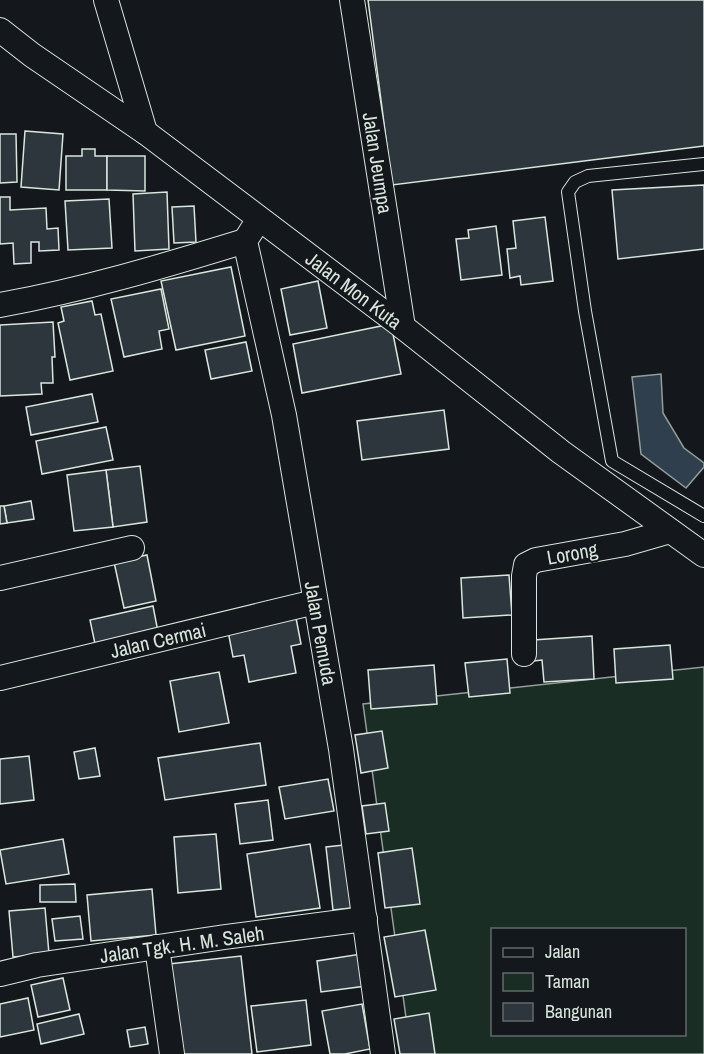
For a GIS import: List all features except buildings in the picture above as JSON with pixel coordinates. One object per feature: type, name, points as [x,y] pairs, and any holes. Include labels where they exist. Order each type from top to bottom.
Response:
[{"type":"street","points":[[106,0],[145,132]]},
{"type":"street","name":"Jalan Jeumpa","points":[[352,0],[403,327]]},
{"type":"street","name":"Jalan Mon Kuta","points":[[0,30],[32,55],[145,132],[403,327],[561,452],[704,555]]},
{"type":"street","points":[[0,305],[158,268],[245,241],[259,219]]},
{"type":"street","name":"Jalan Pemuda","points":[[245,241],[284,415],[341,749],[383,1054]]},
{"type":"street","name":"Lorong","points":[[524,654],[526,565],[536,560],[625,544],[670,531]]},
{"type":"street","points":[[0,578],[132,548]]},
{"type":"street","name":"Jalan Cermai","points":[[0,678],[315,602]]},
{"type":"street","name":"Jalan Tgk. H. M. Saleh","points":[[0,974],[38,965],[157,947],[365,919]]},
{"type":"street","points":[[157,947],[172,1054]]},
{"type":"lane","points":[[704,164],[588,176],[575,182],[568,192],[583,300],[612,460],[704,516]]},
{"type":"green space","points":[[704,667],[704,1054],[411,1054],[363,704]]},
{"type":"water","points":[[661,374],[663,413],[684,448],[704,463],[704,467],[686,488],[641,454],[632,377]]}]
